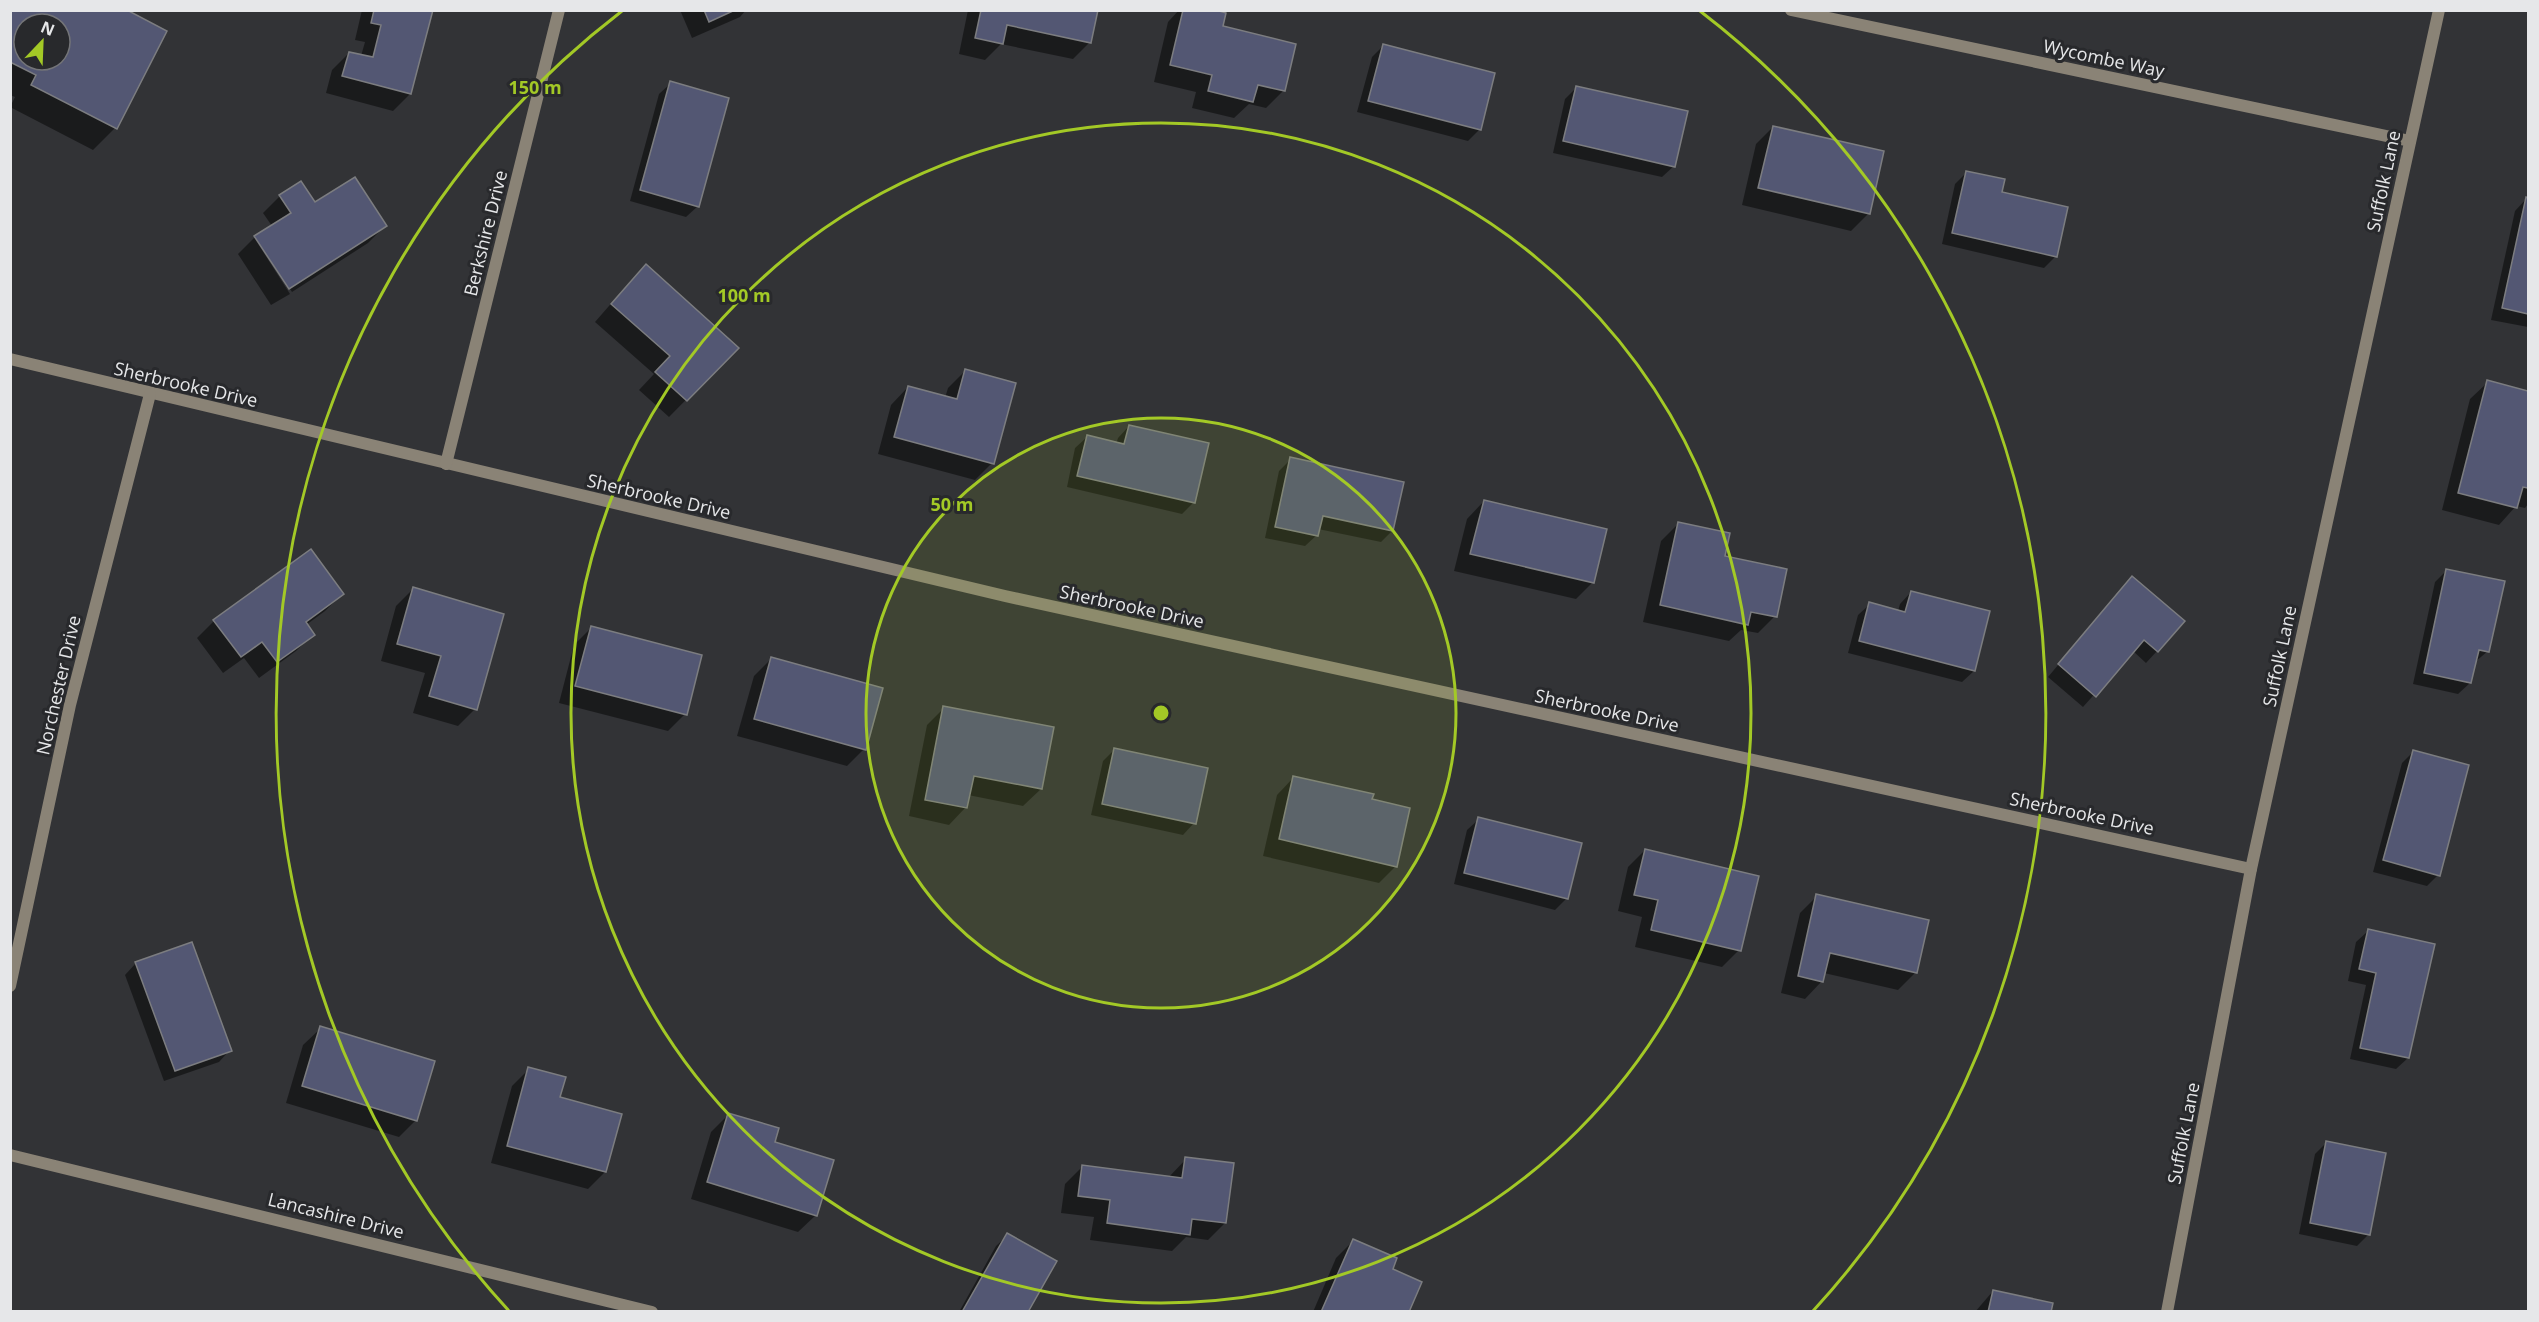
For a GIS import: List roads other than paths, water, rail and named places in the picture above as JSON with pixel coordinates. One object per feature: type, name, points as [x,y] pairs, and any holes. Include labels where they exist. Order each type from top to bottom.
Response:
[{"type":"street","name":"Berkshire Drive","points":[[446,464],[559,10]]},
{"type":"street","name":"Wycombe Way","points":[[1791,10],[2410,141]]},
{"type":"street","name":"Suffolk Lane","points":[[2167,1311],[2251,869],[2439,10]]},
{"type":"street","name":"Sherbrooke Drive","points":[[10,359],[1005,596],[2251,869]]},
{"type":"street","name":"Norchester Drive","points":[[10,986],[70,705],[150,394]]},
{"type":"street","name":"Lancashire Drive","points":[[10,1155],[652,1311]]}]
